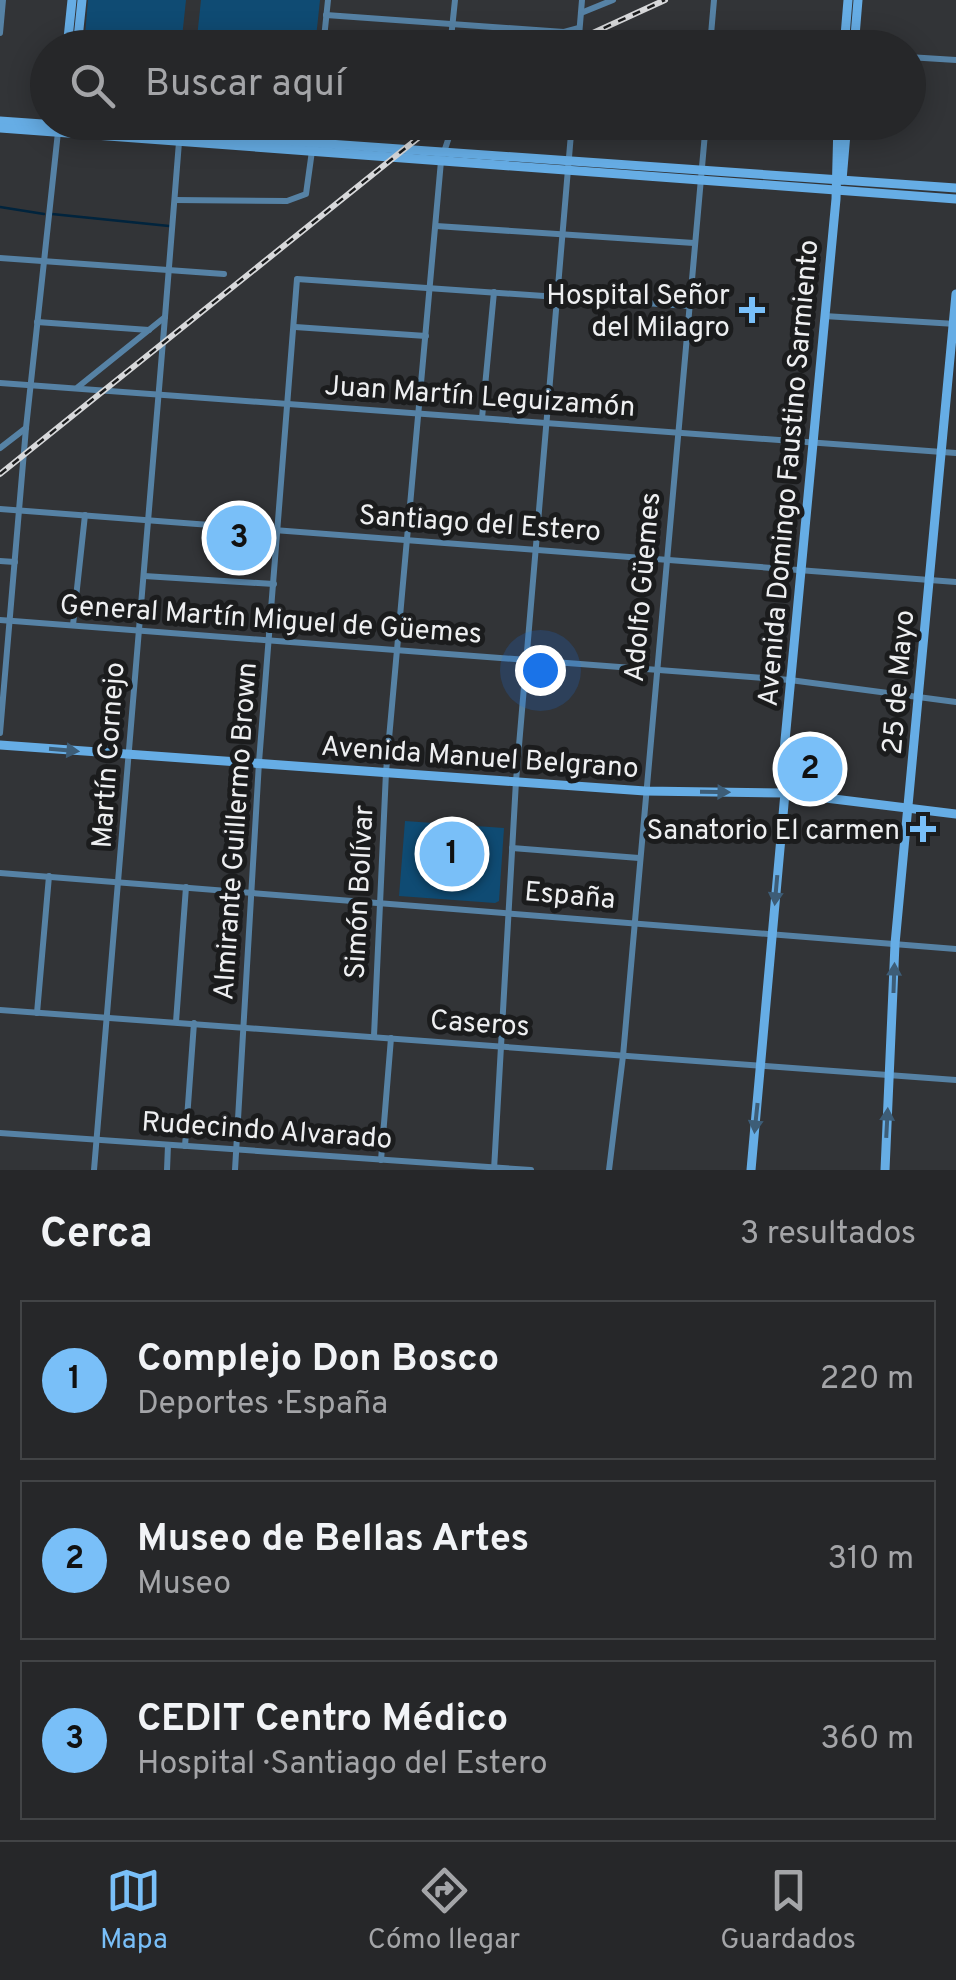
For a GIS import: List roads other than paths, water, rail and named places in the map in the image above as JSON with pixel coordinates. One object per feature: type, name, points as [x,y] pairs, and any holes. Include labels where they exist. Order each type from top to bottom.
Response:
[{"type":"main road","points":[[69,30],[72,0]]},
{"type":"main road","points":[[79,30],[82,0]]},
{"type":"main road","points":[[846,30],[848,0]]},
{"type":"main road","points":[[856,30],[858,0]]},
{"type":"main road","points":[[0,125],[30,126]]},
{"type":"main road","points":[[224,140],[441,157],[703,170],[956,199]]},
{"type":"main road","name":"Avenida Domingo Faustino Sarmiento","points":[[838,140],[838,184]]},
{"type":"main road","name":"Avenida Domingo Faustino Sarmiento","points":[[750,1170],[785,793],[782,783],[799,571],[844,140]]},
{"type":"main road","points":[[569,165],[702,182],[956,188]]},
{"type":"main road","name":"25 de Mayo","points":[[884,1170],[895,944],[956,294]]},
{"type":"main road","name":"Avenida Manuel Belgrano","points":[[0,745],[646,792],[785,793],[956,814]]},
{"type":"street","points":[[0,33],[3,0]]},
{"type":"street","points":[[325,30],[328,0]]},
{"type":"street","points":[[452,30],[455,0]]},
{"type":"street","points":[[572,30],[579,28],[582,0]]},
{"type":"street","points":[[580,13],[613,0]]},
{"type":"street","points":[[711,30],[714,0]]},
{"type":"street","points":[[326,15],[527,30]]},
{"type":"street","points":[[926,58],[956,60]]},
{"type":"street","points":[[0,733],[4,620],[15,562],[43,260],[62,140]]},
{"type":"street","name":"Martín Cornejo","points":[[94,1170],[180,140]]},
{"type":"street","points":[[175,200],[288,201],[306,194],[314,140]]},
{"type":"street","points":[[441,157],[448,140]]},
{"type":"street","points":[[500,1169],[500,1046],[516,781],[571,140]]},
{"type":"street","name":"Adolfo Güemes","points":[[609,1170],[623,1056],[705,140]]},
{"type":"street","name":"Simón Bolívar","points":[[374,1036],[386,772],[441,157]]},
{"type":"street","points":[[436,226],[694,242]]},
{"type":"street","points":[[0,258],[224,274]]},
{"type":"street","name":"Almirante Guillermo Brown","points":[[236,1170],[259,762],[297,279],[430,287]]},
{"type":"street","points":[[430,287],[688,306]]},
{"type":"street","points":[[482,418],[494,292]]},
{"type":"street","points":[[823,316],[954,324]]},
{"type":"street","points":[[77,388],[165,317]]},
{"type":"street","points":[[37,322],[150,330]]},
{"type":"street","points":[[295,327],[426,336]]},
{"type":"street","name":"Juan Martín Leguizamón","points":[[0,383],[956,453]]},
{"type":"street","points":[[0,448],[26,428]]},
{"type":"street","name":"Santiago del Estero","points":[[0,509],[956,582]]},
{"type":"street","points":[[74,625],[85,515]]},
{"type":"street","points":[[0,561],[15,562]]},
{"type":"street","points":[[144,576],[274,584]]},
{"type":"street","name":"General Martín Miguel de Güemes","points":[[4,620],[790,680],[956,702]]},
{"type":"street","points":[[512,848],[640,858]]},
{"type":"street","name":"España","points":[[0,872],[956,949]]},
{"type":"street","points":[[37,1013],[49,876]]},
{"type":"street","points":[[176,1022],[186,887]]},
{"type":"street","name":"Caseros","points":[[0,1010],[956,1080]]},
{"type":"street","points":[[185,1146],[194,1024]]},
{"type":"street","points":[[380,1160],[390,1038]]},
{"type":"street","name":"Rudecindo Alvarado","points":[[0,1133],[531,1170]]},
{"type":"street","points":[[166,1170],[168,1145]]},
{"type":"street","points":[[354,1170],[355,1158]]},
{"type":"waterway","points":[[0,207],[44,214]]},
{"type":"waterway","points":[[52,214],[169,226]]},
{"type":"railway","points":[[599,30],[665,0]]},
{"type":"railway","points":[[0,474],[416,140]]},
{"type":"place","name":"Hospital Señor del Milagro","points":[[752,310]]},
{"type":"place","name":"CEDIT Centro Médico","points":[[239,538]]},
{"type":"place","name":"Museo de Bellas Artes","points":[[810,769]]},
{"type":"place","name":"Sanatorio El carmen","points":[[923,829]]},
{"type":"place","name":"Complejo Don Bosco","points":[[452,854]]}]
